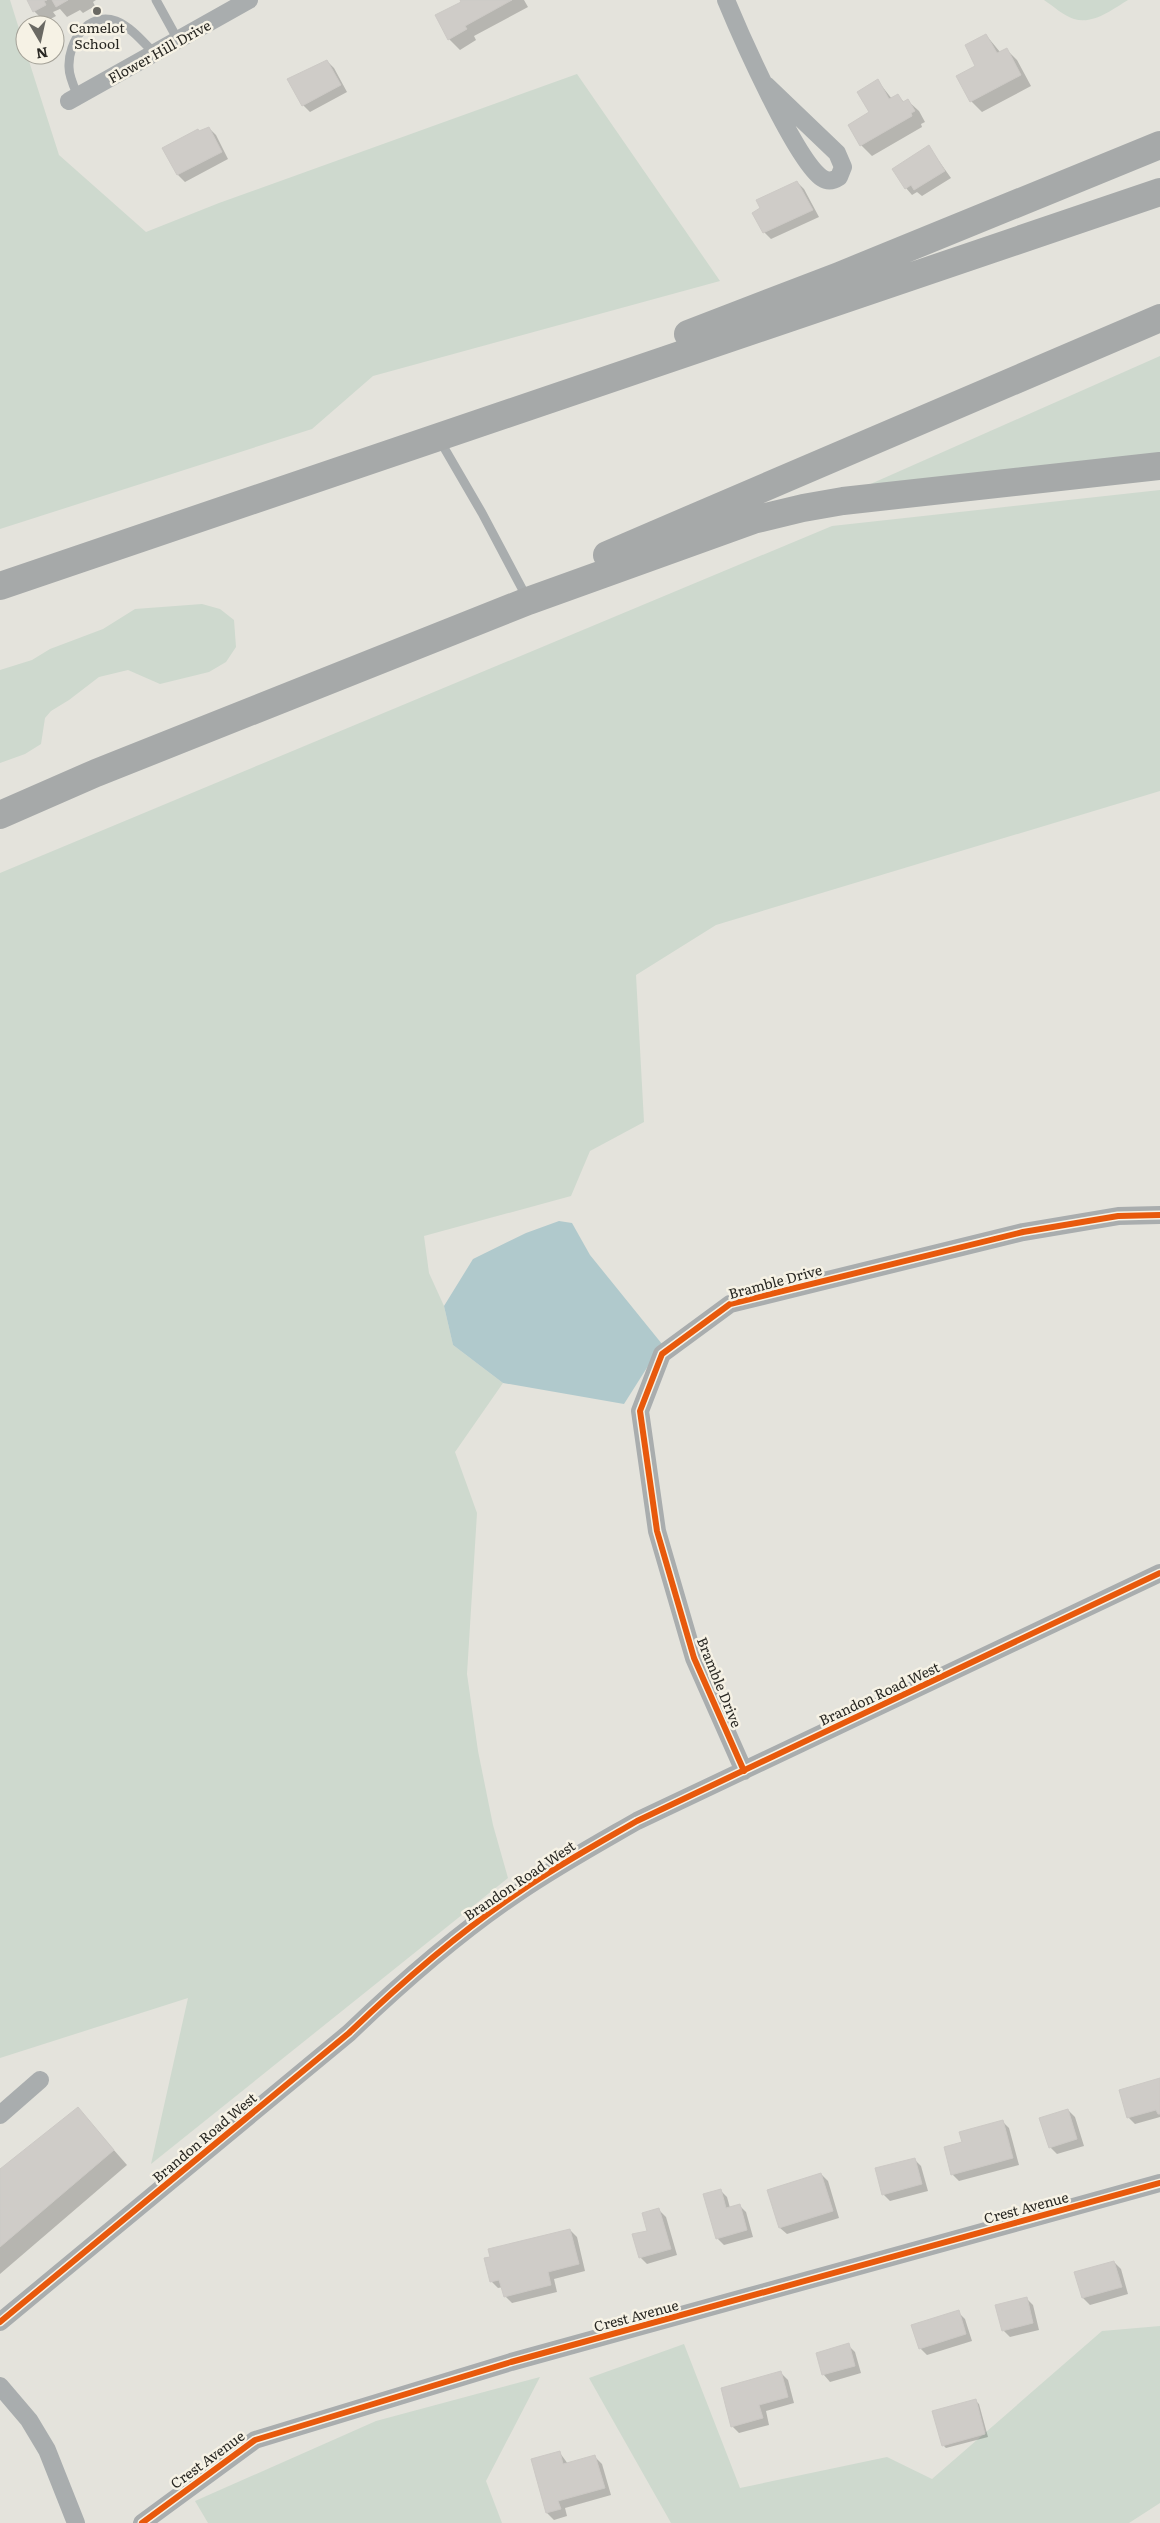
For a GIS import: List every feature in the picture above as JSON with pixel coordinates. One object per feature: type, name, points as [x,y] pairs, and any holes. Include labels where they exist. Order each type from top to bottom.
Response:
[{"type":"highway","points":[[256,500],[839,276],[1160,146]]},
{"type":"highway","points":[[0,586],[1160,192]]},
{"type":"highway","points":[[528,601],[577,568],[1160,318]]},
{"type":"highway","points":[[0,815],[96,773],[528,601],[753,520],[803,508],[1160,466]]},
{"type":"street","name":"Flower Hill Drive","points":[[73,99],[249,0]]},
{"type":"street","points":[[726,0],[766,85],[810,166],[827,180],[839,177],[844,167],[837,153],[766,85]]},
{"type":"street","name":"Bramble Drive","points":[[744,1771],[694,1658],[657,1531],[640,1411],[662,1354],[730,1304],[1023,1232],[1118,1216],[1160,1215]]},
{"type":"street","name":"Brandon Road West","points":[[0,2322],[349,2033],[393,1991],[469,1928],[518,1893],[637,1821],[1160,1573]]},
{"type":"street","points":[[0,2115],[40,2080]]},
{"type":"street","name":"Crest Avenue","points":[[142,2523],[255,2440],[511,2362],[1160,2183]]},
{"type":"street","points":[[0,2386],[29,2420],[47,2450],[76,2523]]},
{"type":"lane","points":[[156,0],[178,40]]},
{"type":"lane","points":[[73,99],[70,57],[74,40],[88,24],[101,20],[114,20],[132,31],[154,53]]},
{"type":"lane","points":[[439,438],[482,513],[528,601]]},
{"type":"shaded area","points":[[0,0],[10,0],[15,16],[15,65],[30,65],[59,155],[146,232],[219,203],[577,74],[720,281],[373,376],[312,429],[0,529]]},
{"type":"shaded area","points":[[1044,0],[1128,0],[1095,18],[1081,20],[1066,16]]},
{"type":"shaded area","points":[[1160,356],[1160,454],[866,486]]},
{"type":"shaded area","points":[[1160,490],[1160,791],[716,925],[636,975],[644,1122],[590,1151],[571,1196],[424,1236],[429,1273],[444,1306],[453,1345],[503,1383],[455,1452],[477,1513],[467,1674],[478,1751],[493,1825],[508,1878],[151,2164],[188,1998],[0,2058],[0,873],[832,526]]},
{"type":"shaded area","points":[[202,604],[220,609],[234,620],[236,647],[226,662],[209,672],[160,684],[128,670],[99,677],[51,711],[45,718],[41,744],[25,754],[0,763],[0,670],[32,660],[50,649],[103,629],[135,609]]},
{"type":"shaded area","points":[[1160,2326],[1160,2503],[1129,2523],[671,2523],[589,2378],[684,2344],[740,2488],[887,2457],[932,2479],[1102,2331]]},
{"type":"shaded area","points":[[540,2377],[486,2481],[502,2523],[208,2523],[195,2501],[376,2421]]},
{"type":"water","points":[[559,1221],[572,1223],[590,1255],[662,1344],[624,1404],[503,1383],[453,1345],[444,1306],[473,1259],[526,1233]]},
{"type":"building","points":[[27,0],[47,0],[44,1],[46,5],[33,12]]},
{"type":"building","points":[[52,0],[68,0],[56,7]]},
{"type":"building","points":[[460,0],[512,0],[465,26],[467,29],[448,40],[435,15],[461,2]]},
{"type":"building","points":[[986,34],[997,53],[1007,48],[1021,75],[970,102],[956,76],[975,66],[965,45]]},
{"type":"building","points":[[327,60],[341,85],[302,106],[287,79]]},
{"type":"building","points":[[878,79],[889,99],[898,94],[903,102],[908,99],[915,111],[911,113],[912,116],[860,146],[848,125],[869,112],[857,92]]},
{"type":"building","points":[[209,127],[222,152],[177,175],[162,148],[198,129],[199,131]]},
{"type":"building","points":[[929,145],[945,171],[914,190],[911,185],[905,189],[892,169]]},
{"type":"building","points":[[797,181],[813,210],[763,233],[752,213],[760,208],[756,200]]},
{"type":"building","points":[[1160,2078],[1160,2114],[1156,2110],[1127,2118],[1119,2090]]},
{"type":"building","points":[[78,2107],[114,2150],[0,2247],[0,2169]]},
{"type":"building","points":[[1068,2109],[1077,2139],[1049,2148],[1039,2118]]},
{"type":"building","points":[[1003,2120],[1013,2158],[951,2175],[944,2147],[962,2142],[959,2132]]},
{"type":"building","points":[[915,2158],[922,2184],[882,2195],[875,2168]]},
{"type":"building","points":[[821,2173],[833,2211],[779,2228],[767,2190]]},
{"type":"building","points":[[721,2189],[726,2208],[740,2204],[747,2230],[716,2239],[703,2194]]},
{"type":"building","points":[[659,2208],[671,2249],[639,2258],[632,2234],[647,2231],[642,2213]]},
{"type":"building","points":[[570,2229],[579,2264],[548,2272],[551,2285],[504,2297],[499,2280],[490,2282],[484,2258],[490,2257],[488,2249]]},
{"type":"building","points":[[1114,2261],[1122,2287],[1082,2298],[1074,2272]]},
{"type":"building","points":[[1027,2297],[1033,2323],[1002,2331],[995,2305]]},
{"type":"building","points":[[959,2310],[966,2334],[919,2349],[911,2325]]},
{"type":"building","points":[[849,2343],[855,2366],[822,2375],[816,2353]]},
{"type":"building","points":[[781,2371],[788,2397],[759,2405],[763,2418],[731,2427],[721,2388]]},
{"type":"building","points":[[976,2399],[985,2434],[942,2446],[932,2411]]},
{"type":"building","points":[[560,2451],[563,2464],[595,2455],[605,2488],[558,2501],[561,2509],[546,2513],[531,2459]]},
{"type":"cycle path","points":[[744,1771],[694,1658],[657,1531],[640,1411],[662,1354],[730,1304],[1023,1232],[1118,1216],[1160,1215]]},
{"type":"cycle path","points":[[0,2322],[349,2033],[431,1959],[474,1924],[533,1882],[637,1821],[1160,1573]]},
{"type":"cycle path","points":[[142,2523],[255,2440],[511,2362],[1160,2183]]},
{"type":"place","name":"Camelot School","points":[[97,11]]}]
